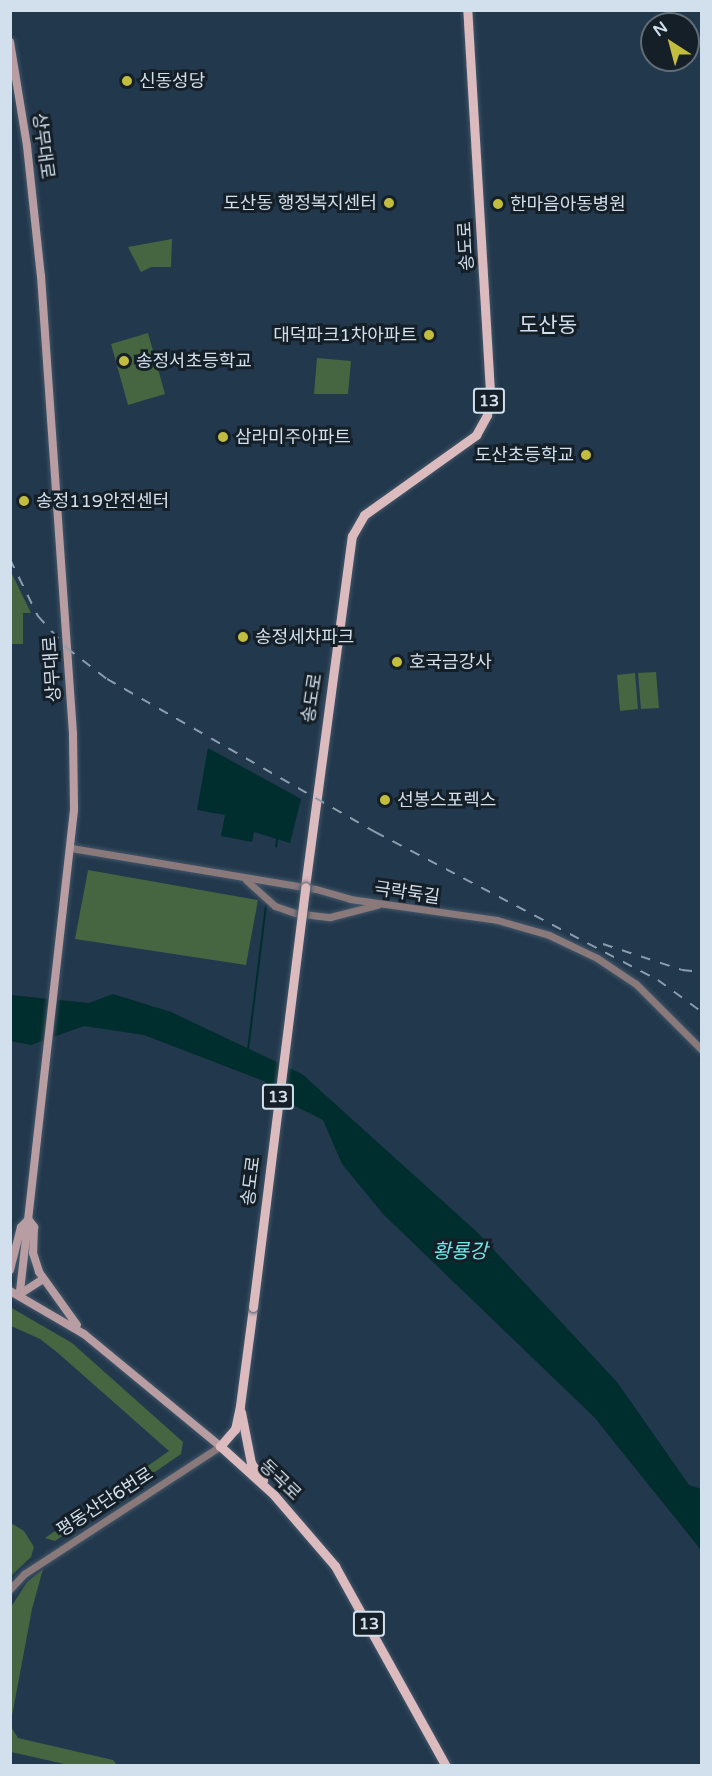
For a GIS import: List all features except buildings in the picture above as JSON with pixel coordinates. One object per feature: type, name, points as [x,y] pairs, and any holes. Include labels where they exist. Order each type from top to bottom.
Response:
[{"type":"main road","name":"송도로","points":[[220,1446],[235,1429],[240,1406],[352,536],[364,515],[476,435],[487,415],[489,371],[466,10]]},
{"type":"main road","name":"상무대로","points":[[10,42],[27,146],[41,276],[73,735],[71,851],[20,1294]]},
{"type":"main road","points":[[10,1270],[21,1227],[29,1220],[34,1227],[33,1252],[43,1280],[84,1334]]},
{"type":"main road","points":[[20,1294],[43,1280]]},
{"type":"main road","name":"동곡로","points":[[10,1291],[20,1294],[84,1334],[220,1446],[274,1495],[316,1540],[343,1578],[446,1766]]},
{"type":"main road","name":"13","points":[[240,1406],[251,1463],[274,1495]]},
{"type":"street","name":"극락둑길","points":[[71,851],[246,880],[305,887],[381,904],[497,920],[549,935],[597,958],[636,984],[702,1050]]},
{"type":"street","points":[[246,880],[275,906],[320,917],[381,904]]},
{"type":"street","name":"평동산단6번로","points":[[10,1589],[24,1574],[47,1558],[220,1446]]},
{"type":"green space","points":[[172,239],[171,267],[151,267],[141,272],[128,247]]},
{"type":"green space","points":[[148,333],[165,394],[128,405],[111,344]]},
{"type":"green space","points":[[317,358],[351,361],[348,394],[314,394]]},
{"type":"green space","points":[[10,570],[31,613],[23,613],[23,644],[11,644]]},
{"type":"green space","points":[[656,672],[659,708],[641,709],[638,673]]},
{"type":"green space","points":[[635,673],[638,709],[620,711],[617,675]]},
{"type":"green space","points":[[88,870],[258,900],[246,965],[75,939]]},
{"type":"green space","points":[[10,1307],[72,1343],[183,1442],[181,1454],[55,1541],[45,1538],[169,1451],[58,1353],[40,1339],[11,1326]]},
{"type":"green space","points":[[11,1523],[24,1531],[34,1547],[31,1557],[11,1576]]},
{"type":"green space","points":[[43,1569],[32,1609],[11,1721],[11,1607],[27,1582]]},
{"type":"green space","points":[[11,1727],[18,1738],[113,1760],[117,1765],[69,1765],[11,1752]]},
{"type":"water","points":[[208,748],[301,799],[290,843],[254,832],[252,842],[221,836],[225,815],[197,810]]},
{"type":"water","name":"황룡강","points":[[113,994],[171,1012],[302,1074],[478,1233],[617,1382],[689,1485],[701,1489],[701,1550],[594,1417],[383,1214],[342,1164],[323,1120],[291,1104],[264,1081],[144,1035],[84,1026],[31,1045],[11,1041],[11,995],[89,1003]]},
{"type":"waterway","points":[[276,847],[277,840]]},
{"type":"waterway","points":[[248,1050],[266,905]]},
{"type":"railway","points":[[10,559],[38,616],[67,648],[107,679],[375,832],[658,980],[702,1012]]},
{"type":"railway","points":[[603,944],[682,970],[702,972]]},
{"type":"place","name":"신동성당","points":[[127,81]]},
{"type":"place","name":"도산동 행정복지센터","points":[[389,203]]},
{"type":"place","name":"한마음아동병원","points":[[498,204]]},
{"type":"place","name":"대덕파크1차아파트","points":[[429,335]]},
{"type":"place","name":"송정서초등학교","points":[[124,361]]},
{"type":"place","name":"삼라미주아파트","points":[[223,437]]},
{"type":"place","name":"도산초등학교","points":[[586,455]]},
{"type":"place","name":"송정119안전센터","points":[[24,501]]},
{"type":"place","name":"송정세차파크","points":[[243,637]]},
{"type":"place","name":"호국금강사","points":[[397,662]]},
{"type":"place","name":"선봉스포렉스","points":[[385,800]]},
{"type":"district","name":"도산동","points":[[548,326]]}]
